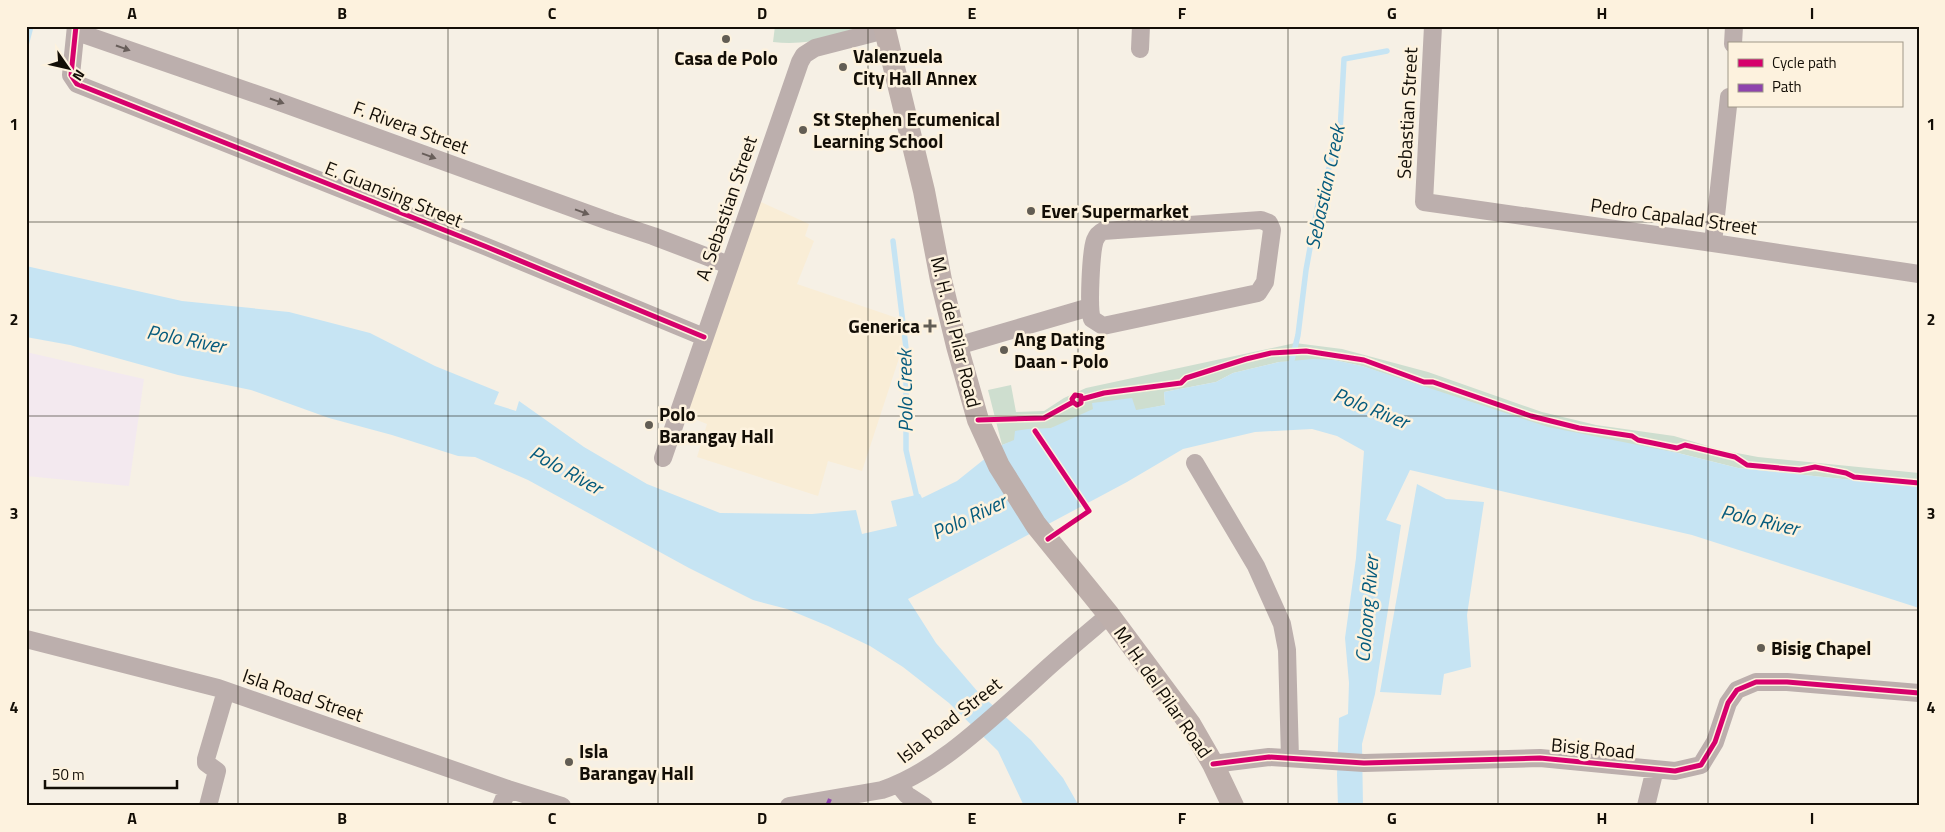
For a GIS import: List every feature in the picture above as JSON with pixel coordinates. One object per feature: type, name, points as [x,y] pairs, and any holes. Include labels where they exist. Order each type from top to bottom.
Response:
[{"type":"main road","name":"M. H. del Pilar Road","points":[[885,28],[924,191],[941,280],[978,420],[999,466],[1036,525],[1109,615],[1190,724],[1213,764],[1233,806]]},
{"type":"street","points":[[1140,50],[1141,26]]},
{"type":"street","name":"Sebastian Street","points":[[1424,202],[1432,26]]},
{"type":"street","points":[[1733,42],[1734,26]]},
{"type":"street","name":"A. Sebastian Street","points":[[663,458],[800,62],[810,50],[815,48],[885,28]]},
{"type":"street","name":"F. Rivera Street","points":[[77,29],[729,265]]},
{"type":"street","name":"E. Guansing Street","points":[[77,29],[70,68],[73,80],[82,87],[488,247],[704,337]]},
{"type":"street","points":[[1713,243],[1728,106]]},
{"type":"street","name":"Pedro Capalad Street","points":[[1424,202],[1919,274]]},
{"type":"street","points":[[1262,220],[1271,226],[1265,282],[1258,293],[1103,326],[1092,318],[1090,307],[1094,246],[1098,234],[1103,231],[1262,220]]},
{"type":"street","points":[[957,346],[1090,307]]},
{"type":"street","points":[[1195,463],[1256,566],[1282,624],[1287,650],[1290,758]]},
{"type":"street","name":"Isla Road Street","points":[[788,806],[828,803],[882,790],[903,790],[1005,706],[1109,615]]},
{"type":"street","name":"Isla Road Street","points":[[26,639],[226,691],[504,798],[562,806]]},
{"type":"street","name":"Bisig Road","points":[[1213,764],[1269,757],[1364,763],[1540,758],[1675,771],[1702,765],[1715,742],[1728,703],[1737,690],[1756,682],[1787,682],[1919,693]]},
{"type":"street","points":[[208,806],[216,771],[206,763],[206,759],[226,691]]},
{"type":"street","points":[[1646,806],[1655,769]]},
{"type":"street","points":[[903,790],[924,806]]},
{"type":"shaded area","points":[[759,201],[809,224],[805,236],[814,241],[797,284],[900,319],[903,346],[862,471],[828,461],[818,496],[697,457],[707,424],[682,414]]},
{"type":"shaded area","points":[[26,352],[144,379],[129,486],[26,476]]},
{"type":"green space","points":[[775,26],[872,26],[823,39],[786,43],[773,42]]},
{"type":"green space","points":[[1295,343],[1342,349],[1428,372],[1542,412],[1596,425],[1674,436],[1721,450],[1758,457],[1919,473],[1919,487],[1738,468],[1678,453],[1539,431],[1362,366],[1334,360],[1279,362],[1233,373],[1216,382],[1164,392],[1165,405],[1051,428],[1002,445],[988,390],[1011,385],[1016,412],[1044,411],[1064,398],[1086,388]]},
{"type":"water","points":[[26,266],[182,301],[289,312],[370,333],[435,366],[499,392],[494,404],[516,411],[519,401],[584,447],[647,484],[720,513],[812,514],[856,510],[862,534],[897,526],[891,501],[920,494],[922,498],[957,481],[1002,445],[1014,440],[1015,431],[1051,428],[1093,409],[1092,403],[1132,398],[1136,410],[1165,405],[1164,392],[1216,382],[1233,373],[1279,362],[1313,359],[1334,360],[1362,366],[1548,427],[1678,453],[1738,468],[1919,487],[1919,608],[1692,535],[1410,470],[1386,520],[1401,525],[1375,694],[1362,744],[1363,806],[1338,806],[1339,718],[1348,714],[1349,683],[1345,638],[1356,558],[1364,451],[1337,436],[1312,429],[1255,432],[1183,449],[1127,482],[908,599],[936,643],[978,692],[1031,740],[1063,778],[1079,806],[1024,806],[998,751],[949,703],[903,667],[870,646],[787,609],[753,600],[689,568],[528,480],[475,457],[458,456],[329,418],[251,390],[178,375],[70,345],[26,337]]},
{"type":"water","points":[[1417,484],[1446,499],[1484,502],[1467,615],[1471,667],[1444,674],[1441,695],[1380,692]]},
{"type":"waterway","points":[[26,45],[31,26]]},
{"type":"waterway","name":"Sebastian Creek","points":[[1290,368],[1298,335],[1306,270],[1318,204],[1340,132],[1344,59],[1387,51]]},
{"type":"waterway","name":"Polo Creek","points":[[893,241],[906,348],[906,450],[918,502]]},
{"type":"marked path","points":[[827,806],[830,799]]},
{"type":"cycle path","points":[[76,26],[71,75],[77,84],[487,247],[704,337]]},
{"type":"cycle path","points":[[1082,399],[1104,393],[1181,383],[1186,378],[1271,353],[1306,351],[1364,360],[1424,382],[1433,382],[1531,416],[1579,428],[1632,436],[1638,440],[1677,448],[1685,445],[1735,457],[1747,465],[1800,470],[1815,467],[1846,473],[1854,477],[1919,483]]},
{"type":"cycle path","points":[[978,420],[1044,418],[1073,402],[1072,399],[1075,395],[1081,396],[1081,403],[1077,405],[1073,402]]},
{"type":"cycle path","points":[[1035,431],[1089,511],[1048,539]]},
{"type":"cycle path","points":[[1213,764],[1269,757],[1364,763],[1540,758],[1675,771],[1701,765],[1715,742],[1728,703],[1737,690],[1756,682],[1787,682],[1919,693]]},
{"type":"place","name":"Casa de Polo","points":[[726,39]]},
{"type":"place","name":"Valenzuela City Hall Annex","points":[[843,67]]},
{"type":"place","name":"St Stephen Ecumenical Learning School","points":[[803,130]]},
{"type":"place","name":"Ever Supermarket","points":[[1031,211]]},
{"type":"place","name":"Generica","points":[[930,326]]},
{"type":"place","name":"Ang Dating Daan - Polo","points":[[1004,350]]},
{"type":"place","name":"Polo Barangay Hall","points":[[649,425]]},
{"type":"place","name":"Bisig Chapel","points":[[1761,648]]},
{"type":"place","name":"Isla Barangay Hall","points":[[569,762]]},
{"type":"water label","name":"Polo River","points":[[186,339]]},
{"type":"water label","name":"Polo River","points":[[1371,408]]},
{"type":"water label","name":"Polo River","points":[[566,470]]},
{"type":"water label","name":"Polo River","points":[[969,517]]},
{"type":"water label","name":"Polo River","points":[[1760,520]]},
{"type":"water label","name":"Coloong River","points":[[1367,609]]}]
